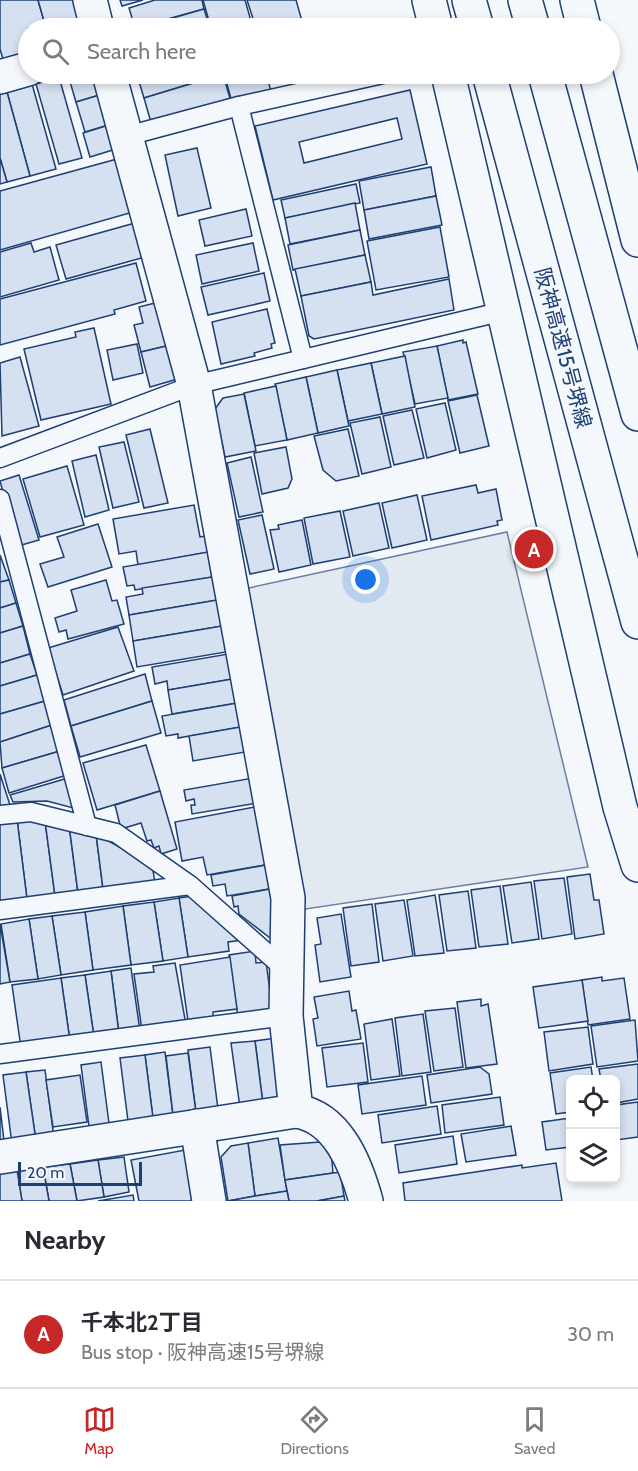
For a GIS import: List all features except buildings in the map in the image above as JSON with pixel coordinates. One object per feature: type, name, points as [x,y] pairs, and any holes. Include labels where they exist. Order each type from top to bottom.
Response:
[{"type":"main road","points":[[90,0],[94,18]]},
{"type":"main road","points":[[429,0],[434,18]]},
{"type":"main road","points":[[469,0],[474,18]]},
{"type":"main road","points":[[525,0],[530,18]]},
{"type":"main road","points":[[577,0],[582,18]]},
{"type":"main road","points":[[0,77],[18,72]]},
{"type":"main road","points":[[112,84],[194,385],[288,898],[286,1016],[296,1111]]},
{"type":"main road","points":[[450,84],[620,807],[638,865]]},
{"type":"main road","name":"阪神高速15号堺線","points":[[492,84],[638,622]]},
{"type":"main road","points":[[548,84],[638,414]]},
{"type":"main road","points":[[599,84],[638,240]]},
{"type":"main road","points":[[0,1157],[296,1111],[312,1113],[339,1137],[359,1174],[366,1201]]},
{"type":"main road","points":[[197,1126],[209,1201]]},
{"type":"lane","points":[[127,136],[240,106],[338,84]]},
{"type":"lane","points":[[240,106],[303,359]]},
{"type":"lane","points":[[0,458],[194,385],[504,311]]},
{"type":"lane","points":[[0,499],[87,826]]},
{"type":"lane","points":[[0,814],[31,812],[116,833],[190,885],[286,971]]},
{"type":"lane","points":[[0,910],[190,885]]},
{"type":"lane","points":[[0,1054],[286,1016]]},
{"type":"shaded area","points":[[507,532],[588,867],[299,910],[244,589]]},
{"type":"place","name":"千本北2丁目","points":[[534,549]]}]
